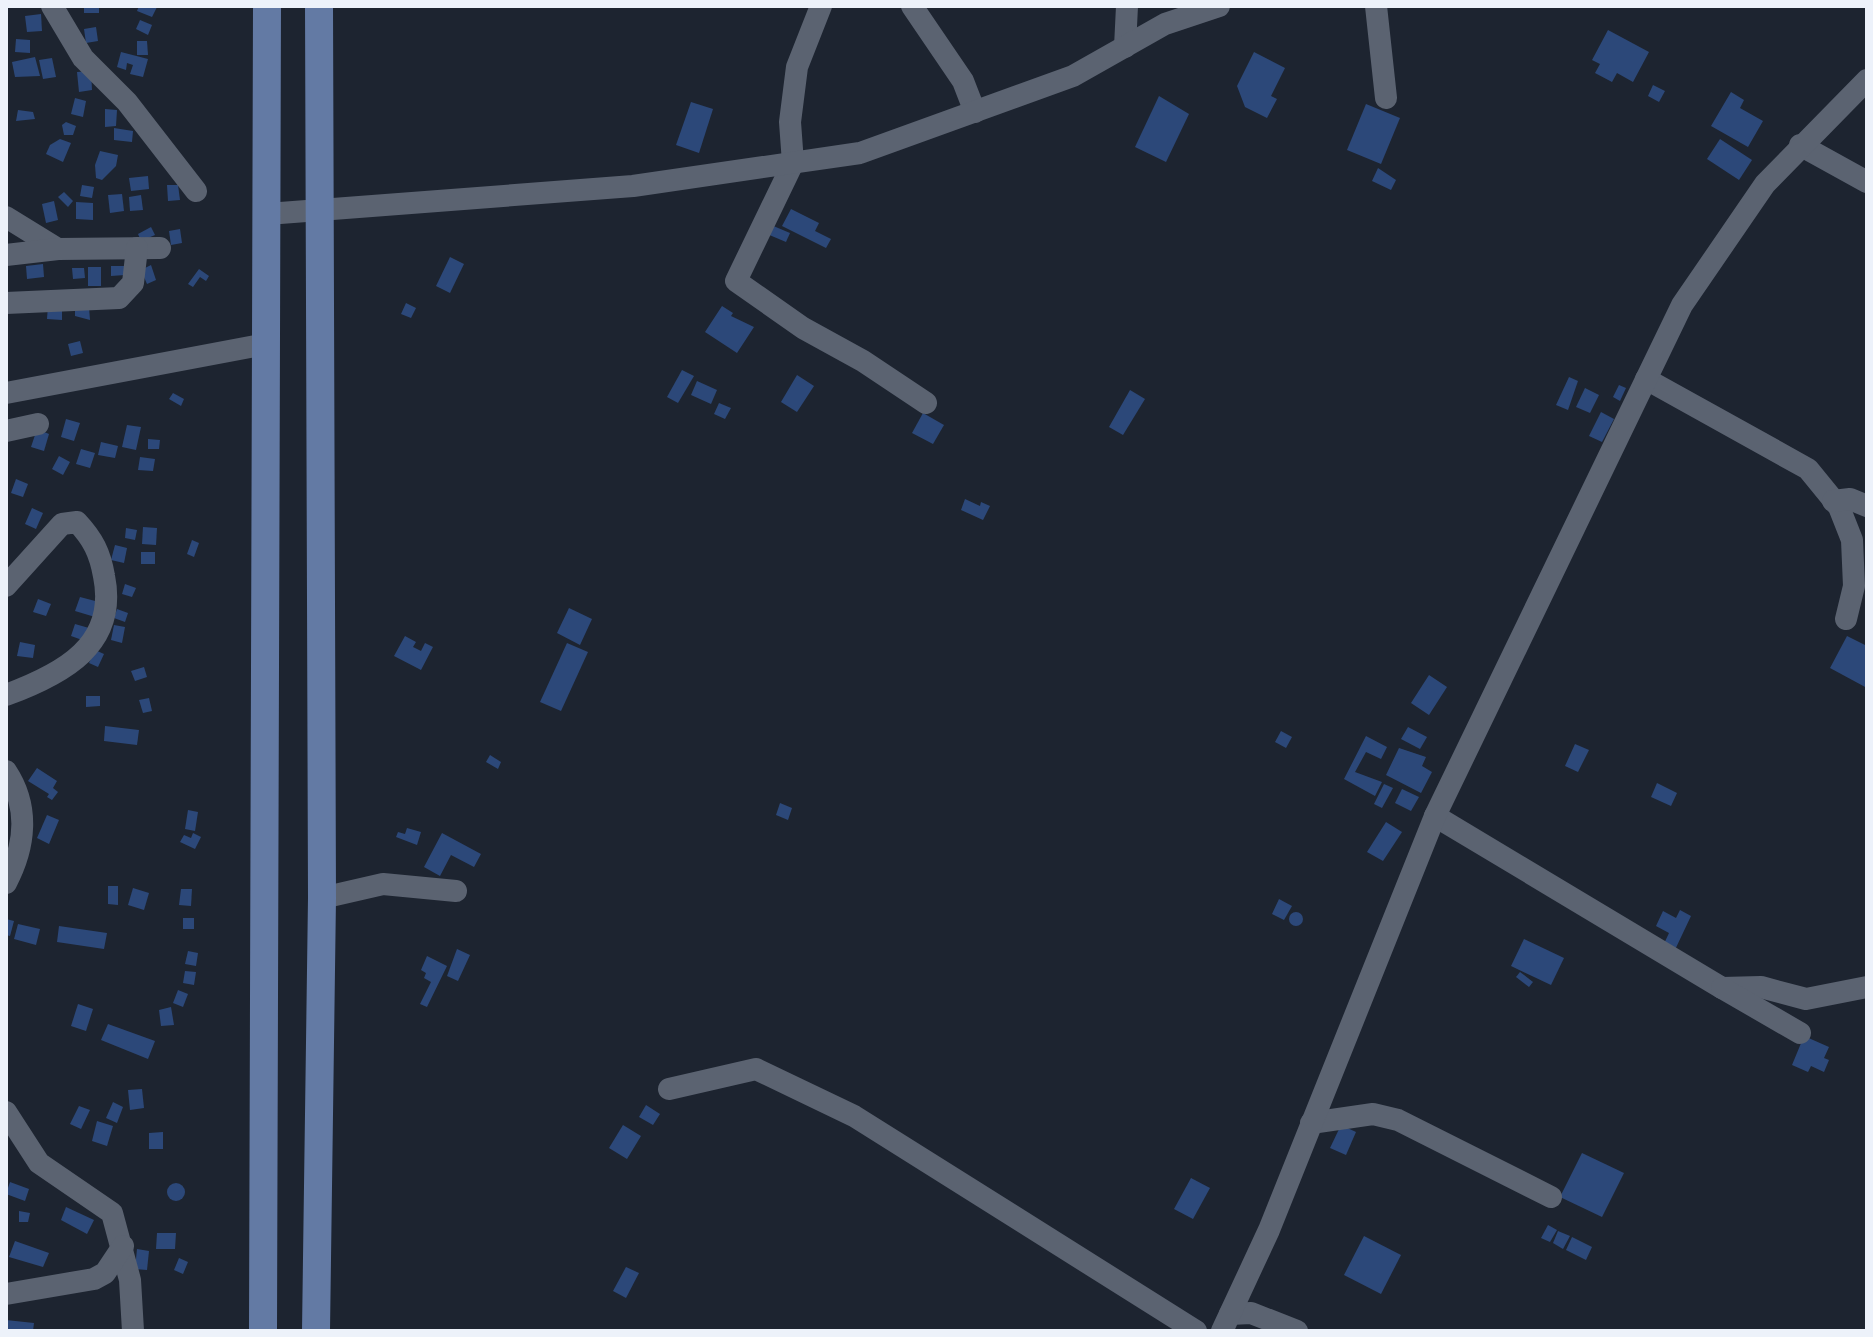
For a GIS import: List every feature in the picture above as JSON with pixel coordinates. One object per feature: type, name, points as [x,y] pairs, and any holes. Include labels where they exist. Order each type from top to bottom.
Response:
[{"type":"main road","points":[[263,1331],[267,6]]},
{"type":"main road","points":[[316,1331],[322,898],[319,6]]},
{"type":"street","points":[[52,6],[83,58],[127,102],[196,191]]},
{"type":"street","points":[[821,6],[797,67],[790,122],[793,163],[736,281],[803,328],[863,361],[926,403]]},
{"type":"street","points":[[912,6],[963,81],[975,112]]},
{"type":"street","points":[[1125,47],[1127,6]]},
{"type":"street","points":[[267,214],[633,186],[860,153],[1073,76],[1165,24],[1219,6]]},
{"type":"street","points":[[1376,6],[1386,98]]},
{"type":"street","points":[[1226,1323],[1435,816],[1682,305],[1765,184],[1867,80]]},
{"type":"street","points":[[1800,145],[1867,182]]},
{"type":"street","points":[[6,217],[58,249]]},
{"type":"street","points":[[6,303],[119,298],[133,283],[137,248]]},
{"type":"street","points":[[6,255],[58,249],[160,248]]},
{"type":"street","points":[[6,393],[266,344]]},
{"type":"street","points":[[1646,379],[1808,469],[1844,518],[1855,560],[1854,586],[1846,619]]},
{"type":"street","points":[[6,431],[38,424]]},
{"type":"street","points":[[1833,501],[1850,499],[1867,506]]},
{"type":"street","points":[[6,586],[62,524],[77,522],[98,550],[108,598],[102,625],[86,650],[63,668],[6,695]]},
{"type":"street","points":[[6,771],[16,792],[24,831],[19,857],[6,883]]},
{"type":"street","points":[[1435,816],[1800,1033]]},
{"type":"street","points":[[322,898],[383,884],[456,891]]},
{"type":"street","points":[[1722,988],[1761,987],[1806,999],[1867,987]]},
{"type":"street","points":[[669,1089],[756,1069],[854,1116],[1196,1331]]},
{"type":"street","points":[[6,1112],[39,1163],[112,1213],[123,1246],[133,1331]]},
{"type":"street","points":[[1311,1123],[1373,1114],[1398,1120],[1551,1197]]},
{"type":"street","points":[[6,1294],[94,1279],[105,1273],[123,1246]]},
{"type":"street","points":[[1226,1323],[1251,1313],[1297,1331]]},
{"type":"building","points":[[84,6],[99,6],[99,13],[84,13]]},
{"type":"building","points":[[139,6],[157,7],[152,17],[137,11]]},
{"type":"building","points":[[41,14],[42,31],[27,32],[25,16]]},
{"type":"building","points":[[140,20],[152,25],[148,35],[136,29]]},
{"type":"building","points":[[96,27],[98,41],[86,43],[84,29]]},
{"type":"building","points":[[1608,30],[1649,52],[1633,82],[1617,73],[1612,82],[1595,73],[1600,64],[1592,60]]},
{"type":"building","points":[[16,39],[30,40],[30,53],[15,52]]},
{"type":"building","points":[[137,41],[147,41],[148,55],[137,55]]},
{"type":"building","points":[[121,52],[148,59],[143,77],[130,74],[133,65],[127,63],[126,70],[117,67]]},
{"type":"building","points":[[1254,52],[1285,68],[1271,96],[1277,99],[1267,118],[1245,107],[1237,86]]},
{"type":"building","points":[[35,57],[40,76],[15,77],[12,62]]},
{"type":"building","points":[[52,58],[56,77],[43,79],[39,60]]},
{"type":"building","points":[[91,71],[92,90],[79,92],[77,72]]},
{"type":"building","points":[[1653,85],[1665,91],[1659,102],[1648,96]]},
{"type":"building","points":[[1731,92],[1744,100],[1740,108],[1763,121],[1748,147],[1711,126]]},
{"type":"building","points":[[1159,96],[1189,114],[1166,162],[1135,147]]},
{"type":"building","points":[[75,98],[86,101],[83,117],[71,114]]},
{"type":"building","points":[[691,102],[713,109],[699,153],[676,145]]},
{"type":"building","points":[[1366,104],[1400,118],[1381,164],[1347,150]]},
{"type":"building","points":[[105,109],[117,110],[116,126],[105,127]]},
{"type":"building","points":[[18,110],[33,112],[35,119],[16,121]]},
{"type":"building","points":[[66,122],[76,126],[73,135],[64,135],[62,125]]},
{"type":"building","points":[[114,128],[133,131],[132,142],[114,140]]},
{"type":"building","points":[[60,139],[71,143],[63,162],[46,154],[50,145]]},
{"type":"building","points":[[1720,139],[1752,160],[1739,180],[1707,159]]},
{"type":"building","points":[[100,151],[118,155],[116,166],[102,180],[96,178],[95,165]]},
{"type":"building","points":[[1378,168],[1396,180],[1391,190],[1372,181]]},
{"type":"building","points":[[148,176],[149,189],[131,191],[129,178]]},
{"type":"building","points":[[82,185],[94,187],[92,198],[80,196]]},
{"type":"building","points":[[167,185],[178,185],[180,200],[168,201]]},
{"type":"building","points":[[64,192],[73,201],[68,207],[58,197]]},
{"type":"building","points":[[122,194],[124,211],[110,213],[108,195]]},
{"type":"building","points":[[141,195],[143,210],[130,211],[129,197]]},
{"type":"building","points":[[54,201],[58,220],[46,223],[42,204]]},
{"type":"building","points":[[76,202],[93,203],[93,220],[76,219]]},
{"type":"building","points":[[791,209],[819,223],[815,231],[831,239],[826,248],[782,226]]},
{"type":"building","points":[[771,225],[790,233],[786,242],[767,234]]},
{"type":"building","points":[[151,227],[155,235],[141,241],[138,234]]},
{"type":"building","points":[[180,229],[182,243],[171,245],[169,231]]},
{"type":"building","points":[[450,257],[464,264],[450,293],[436,286]]},
{"type":"building","points":[[43,264],[44,277],[27,279],[26,266]]},
{"type":"building","points":[[151,265],[156,280],[147,284],[141,270]]},
{"type":"building","points":[[111,266],[125,266],[125,275],[111,276]]},
{"type":"building","points":[[88,267],[101,267],[101,286],[88,286]]},
{"type":"building","points":[[72,268],[84,268],[85,278],[73,279]]},
{"type":"building","points":[[199,269],[209,276],[206,281],[200,277],[193,287],[188,284]]},
{"type":"building","points":[[406,303],[416,308],[411,318],[401,314]]},
{"type":"building","points":[[48,305],[62,305],[62,320],[47,319]]},
{"type":"building","points":[[722,306],[733,313],[731,316],[754,327],[737,353],[705,332]]},
{"type":"building","points":[[89,307],[90,320],[75,316],[75,308]]},
{"type":"building","points":[[80,341],[83,353],[71,356],[68,344]]},
{"type":"building","points":[[682,370],[694,376],[678,403],[667,397]]},
{"type":"building","points":[[797,375],[814,386],[797,412],[781,402]]},
{"type":"building","points":[[1569,377],[1578,381],[1568,410],[1556,405]]},
{"type":"building","points":[[697,381],[717,390],[711,404],[691,395]]},
{"type":"building","points":[[1619,385],[1626,388],[1620,401],[1613,397]]},
{"type":"building","points":[[1585,388],[1599,395],[1590,413],[1576,407]]},
{"type":"building","points":[[1130,390],[1145,399],[1123,435],[1109,427]]},
{"type":"building","points":[[173,393],[184,399],[181,406],[169,399]]},
{"type":"building","points":[[719,403],[731,408],[725,419],[714,414]]},
{"type":"building","points":[[1601,412],[1614,419],[1602,442],[1589,436]]},
{"type":"building","points":[[923,413],[944,425],[933,444],[912,433]]},
{"type":"building","points":[[66,419],[80,423],[74,441],[61,437]]},
{"type":"building","points":[[127,425],[141,427],[136,450],[122,447]]},
{"type":"building","points":[[37,429],[49,434],[44,451],[31,447]]},
{"type":"building","points":[[148,439],[160,440],[159,449],[148,449]]},
{"type":"building","points":[[101,442],[118,446],[115,458],[98,455]]},
{"type":"building","points":[[81,449],[95,453],[90,468],[76,464]]},
{"type":"building","points":[[59,456],[70,462],[63,475],[52,469]]},
{"type":"building","points":[[140,457],[155,459],[153,471],[138,470]]},
{"type":"building","points":[[16,479],[28,484],[23,497],[11,493]]},
{"type":"building","points":[[965,499],[980,506],[981,502],[990,506],[983,520],[961,510]]},
{"type":"building","points":[[32,508],[43,513],[36,529],[25,524]]},
{"type":"building","points":[[143,527],[157,528],[156,545],[142,544]]},
{"type":"building","points":[[126,528],[137,530],[135,540],[125,538]]},
{"type":"building","points":[[192,540],[199,543],[194,557],[187,554]]},
{"type":"building","points":[[115,545],[127,548],[124,563],[111,560]]},
{"type":"building","points":[[141,552],[155,552],[155,564],[141,564]]},
{"type":"building","points":[[125,584],[136,588],[132,597],[122,594]]},
{"type":"building","points":[[80,597],[99,602],[95,617],[75,611]]},
{"type":"building","points":[[38,599],[51,604],[46,616],[33,612]]},
{"type":"building","points":[[569,608],[592,619],[580,645],[557,633]]},
{"type":"building","points":[[117,609],[128,613],[125,622],[114,618]]},
{"type":"building","points":[[75,624],[89,628],[85,641],[71,636]]},
{"type":"building","points":[[114,625],[125,627],[122,643],[111,640]]},
{"type":"building","points":[[405,636],[416,642],[413,647],[421,651],[425,643],[433,647],[421,670],[394,656]]},
{"type":"building","points":[[1847,636],[1867,646],[1867,688],[1830,668]]},
{"type":"building","points":[[20,642],[35,645],[33,658],[17,656]]},
{"type":"building","points":[[567,643],[588,652],[561,711],[540,702]]},
{"type":"building","points":[[95,650],[104,654],[98,667],[89,663]]},
{"type":"building","points":[[144,667],[147,677],[135,681],[131,671]]},
{"type":"building","points":[[1429,675],[1447,687],[1429,715],[1411,703]]},
{"type":"building","points":[[86,696],[100,696],[100,706],[86,707]]},
{"type":"building","points":[[149,698],[152,711],[143,713],[139,700]]},
{"type":"building","points":[[105,726],[139,730],[137,745],[104,741]]},
{"type":"building","points":[[1408,727],[1427,737],[1420,749],[1401,739]]},
{"type":"building","points":[[1281,731],[1292,737],[1286,748],[1275,742]]},
{"type":"building","points":[[1366,736],[1387,747],[1381,759],[1366,752],[1355,772],[1382,782],[1375,796],[1344,779]]},
{"type":"building","points":[[1575,744],[1589,750],[1578,772],[1565,766]]},
{"type":"building","points":[[1399,748],[1426,757],[1422,766],[1432,772],[1421,793],[1386,775]]},
{"type":"building","points":[[490,755],[501,762],[498,769],[486,762]]},
{"type":"building","points":[[37,768],[57,781],[53,788],[58,792],[52,800],[47,797],[49,794],[28,781]]},
{"type":"building","points":[[1657,783],[1677,793],[1671,806],[1651,797]]},
{"type":"building","points":[[1384,784],[1393,788],[1382,808],[1374,804]]},
{"type":"building","points":[[1402,789],[1419,797],[1411,811],[1395,803]]},
{"type":"building","points":[[780,803],[792,808],[788,820],[776,815]]},
{"type":"building","points":[[188,810],[198,812],[195,831],[185,829]]},
{"type":"building","points":[[47,815],[59,820],[49,844],[37,838]]},
{"type":"building","points":[[1386,822],[1402,832],[1383,861],[1367,852]]},
{"type":"building","points":[[407,828],[421,832],[417,845],[396,837],[398,832],[405,834]]},
{"type":"building","points":[[193,833],[201,837],[195,849],[180,842],[184,835],[191,838]]},
{"type":"building","points":[[442,833],[481,854],[474,867],[451,855],[440,876],[424,867]]},
{"type":"building","points":[[108,886],[118,886],[118,905],[108,904]]},
{"type":"building","points":[[133,888],[149,893],[144,910],[128,905]]},
{"type":"building","points":[[181,889],[192,889],[191,906],[179,905]]},
{"type":"building","points":[[1279,899],[1292,906],[1284,920],[1272,914]]},
{"type":"building","points":[[1680,910],[1691,916],[1673,954],[1662,948],[1669,933],[1656,926],[1663,911],[1676,918]]},
{"type":"building","points":[[1296,912],[1303,919],[1296,926],[1289,919]]},
{"type":"building","points":[[183,918],[194,918],[194,929],[183,929]]},
{"type":"building","points":[[6,919],[14,921],[10,936],[6,935]]},
{"type":"building","points":[[18,924],[40,929],[36,945],[14,939]]},
{"type":"building","points":[[59,926],[107,933],[104,949],[57,942]]},
{"type":"building","points":[[1524,939],[1564,958],[1551,985],[1511,966]]},
{"type":"building","points":[[457,949],[470,955],[458,981],[447,976]]},
{"type":"building","points":[[188,951],[198,953],[196,966],[185,964]]},
{"type":"building","points":[[427,956],[447,966],[427,1007],[420,1004],[431,982],[424,978],[426,973],[421,970]]},
{"type":"building","points":[[185,971],[196,972],[194,985],[183,983]]},
{"type":"building","points":[[1520,972],[1533,982],[1529,987],[1516,977]]},
{"type":"building","points":[[178,990],[188,994],[183,1007],[173,1003]]},
{"type":"building","points":[[78,1004],[93,1009],[86,1031],[71,1026]]},
{"type":"building","points":[[171,1007],[174,1025],[161,1026],[159,1010]]},
{"type":"building","points":[[108,1024],[155,1041],[148,1059],[101,1040]]},
{"type":"building","points":[[1804,1036],[1829,1047],[1824,1058],[1829,1060],[1824,1072],[1811,1066],[1808,1072],[1792,1065]]},
{"type":"building","points":[[142,1089],[144,1108],[130,1110],[128,1090]]},
{"type":"building","points":[[113,1102],[123,1107],[117,1123],[106,1118]]},
{"type":"building","points":[[646,1105],[660,1114],[653,1125],[639,1117]]},
{"type":"building","points":[[79,1106],[90,1110],[81,1129],[70,1124]]},
{"type":"building","points":[[97,1121],[113,1126],[107,1146],[92,1141]]},
{"type":"building","points":[[623,1125],[641,1136],[627,1159],[609,1148]]},
{"type":"building","points":[[1341,1125],[1356,1132],[1346,1155],[1330,1148]]},
{"type":"building","points":[[163,1132],[163,1149],[149,1149],[149,1133]]},
{"type":"building","points":[[1582,1153],[1624,1173],[1602,1217],[1560,1197]]},
{"type":"building","points":[[1191,1178],[1210,1188],[1193,1219],[1174,1209]]},
{"type":"building","points":[[10,1182],[29,1189],[25,1201],[6,1194]]},
{"type":"building","points":[[176,1183],[185,1192],[176,1201],[167,1192]]},
{"type":"building","points":[[66,1207],[94,1220],[87,1234],[61,1220]]},
{"type":"building","points":[[19,1211],[30,1213],[28,1222],[19,1222]]},
{"type":"building","points":[[1548,1225],[1557,1230],[1550,1242],[1541,1238]]},
{"type":"building","points":[[1558,1231],[1570,1236],[1563,1249],[1553,1243]]},
{"type":"building","points":[[157,1233],[176,1233],[175,1249],[156,1249]]},
{"type":"building","points":[[1364,1236],[1401,1255],[1381,1294],[1344,1275]]},
{"type":"building","points":[[1572,1237],[1592,1247],[1586,1260],[1566,1250]]},
{"type":"building","points":[[15,1241],[49,1253],[43,1267],[9,1257]]},
{"type":"building","points":[[137,1249],[149,1251],[147,1270],[135,1269]]},
{"type":"building","points":[[179,1258],[188,1262],[183,1274],[174,1270]]},
{"type":"building","points":[[626,1267],[639,1273],[626,1298],[613,1291]]},
{"type":"building","points":[[6,1320],[34,1323],[33,1331],[6,1331]]}]
